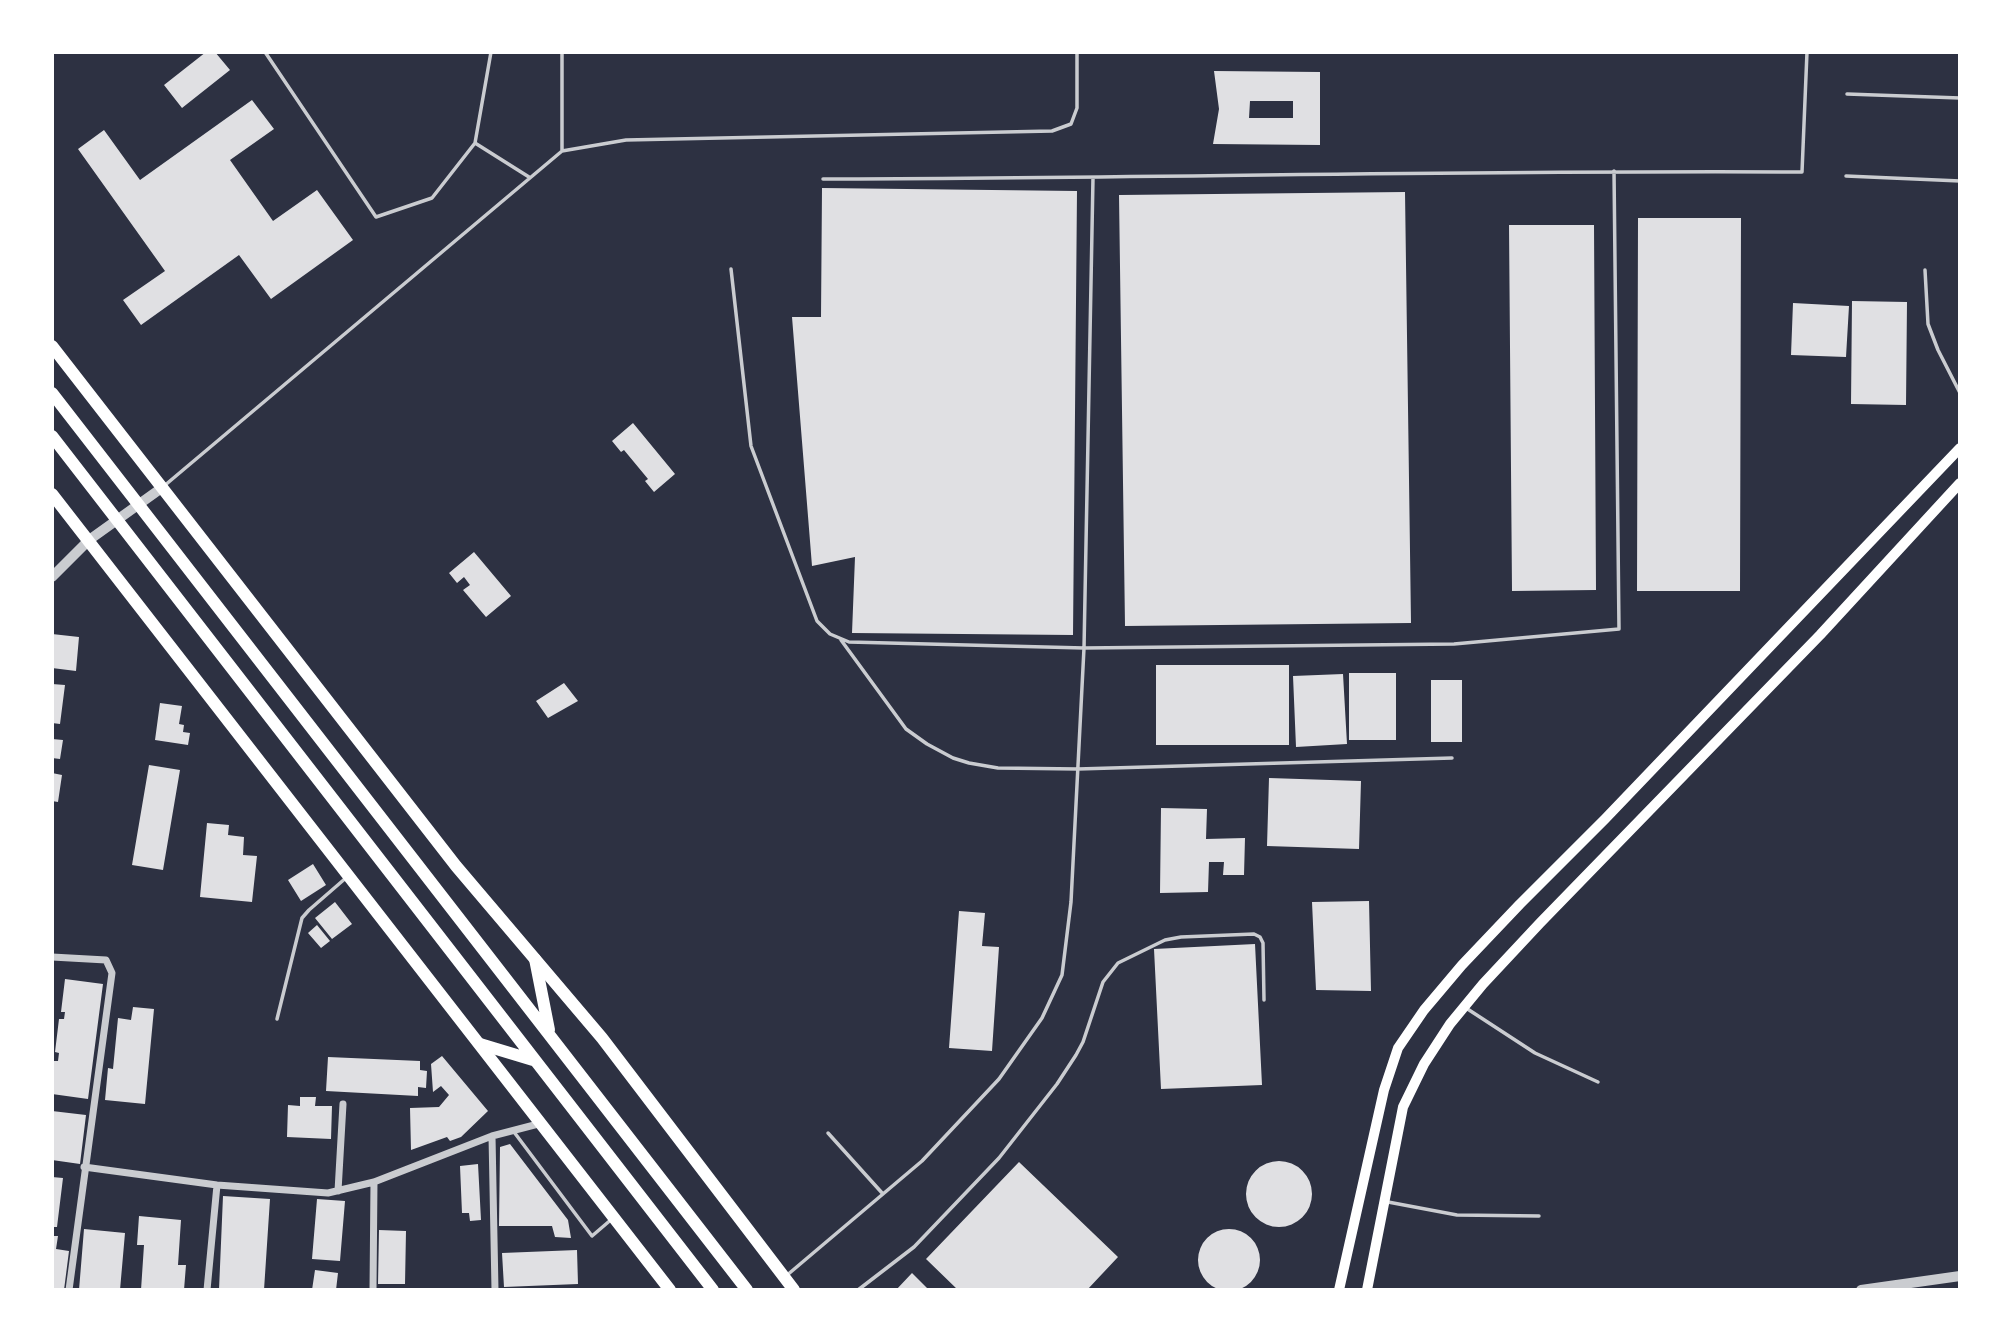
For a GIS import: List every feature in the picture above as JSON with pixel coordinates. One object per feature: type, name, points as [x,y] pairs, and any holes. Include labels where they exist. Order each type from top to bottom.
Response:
[{"type":"main road","points":[[52,346],[456,866],[602,1038],[794,1290]]},
{"type":"main road","points":[[52,393],[747,1290]]},
{"type":"main road","points":[[52,436],[713,1290]]},
{"type":"main road","points":[[1339,1290],[1384,1090],[1398,1048],[1424,1010],[1520,904],[1615,809],[1959,448]]},
{"type":"main road","points":[[1367,1290],[1403,1107],[1424,1064],[1450,1024],[1539,923],[1819,635],[1959,483]]},
{"type":"main road","points":[[52,494],[670,1290]]},
{"type":"main road","points":[[535,959],[549,1034]]},
{"type":"main road","points":[[480,1044],[533,1060]]},
{"type":"street","points":[[52,577],[89,540],[163,487]]},
{"type":"street","points":[[52,957],[106,960],[112,973],[69,1290]]},
{"type":"street","points":[[338,1191],[343,1104]]},
{"type":"street","points":[[84,1167],[217,1185],[328,1193],[374,1182],[492,1136],[542,1123]]},
{"type":"street","points":[[492,1136],[495,1290]]},
{"type":"street","points":[[373,1290],[374,1182]]},
{"type":"street","points":[[207,1290],[217,1185]]},
{"type":"street","points":[[1861,1290],[1959,1276]]},
{"type":"lane","points":[[265,52],[376,217],[432,198],[475,143],[491,52]]},
{"type":"lane","points":[[562,52],[562,150]]},
{"type":"lane","points":[[163,487],[562,150],[626,140],[1052,131],[1071,124],[1077,108],[1077,52]]},
{"type":"lane","points":[[823,179],[1614,171],[1802,173],[1807,52]]},
{"type":"lane","points":[[1847,94],[1959,98]]},
{"type":"lane","points":[[475,143],[530,178]]},
{"type":"lane","points":[[731,269],[751,446],[817,621],[830,634],[840,639],[849,642],[1084,648],[1454,644],[1619,629],[1614,171]]},
{"type":"lane","points":[[1846,176],[1959,181]]},
{"type":"lane","points":[[785,1278],[922,1161],[999,1079],[1042,1018],[1062,975],[1071,902],[1084,648],[1093,178]]},
{"type":"lane","points":[[1925,270],[1928,324],[1959,393]]},
{"type":"lane","points":[[840,639],[906,729],[935,749],[969,763],[998,768],[1078,769],[1452,758]]},
{"type":"lane","points":[[277,1019],[302,918],[349,875]]},
{"type":"lane","points":[[858,1290],[914,1247],[999,1158],[1057,1084],[1076,1055],[1103,982],[1118,963],[1165,940],[1254,934],[1260,937],[1263,943],[1264,1000]]},
{"type":"lane","points":[[1464,1007],[1535,1053],[1598,1082]]},
{"type":"lane","points":[[513,1131],[592,1236],[614,1217]]},
{"type":"lane","points":[[828,1133],[883,1194]]},
{"type":"lane","points":[[1385,1202],[1457,1215],[1539,1216]]},
{"type":"building","points":[[206,52],[215,52],[230,70],[182,108],[164,85]]},
{"type":"building","points":[[1214,71],[1320,72],[1320,145],[1213,144],[1219,109]],"holes":[[[1250,101],[1293,101],[1293,118],[1249,118]]]},
{"type":"building","points":[[252,100],[274,129],[230,160],[273,221],[317,190],[353,240],[271,299],[239,255],[141,325],[123,300],[165,271],[78,149],[104,130],[140,180]]},
{"type":"building","points":[[822,188],[1077,191],[1073,635],[852,633],[855,557],[812,566],[792,317],[821,317]]},
{"type":"building","points":[[1405,192],[1411,623],[1125,626],[1119,195]]},
{"type":"building","points":[[1638,218],[1741,218],[1740,591],[1637,591]]},
{"type":"building","points":[[1509,225],[1594,225],[1596,590],[1512,591]]},
{"type":"building","points":[[1852,301],[1907,302],[1906,405],[1851,404]]},
{"type":"building","points":[[1793,303],[1849,306],[1846,357],[1791,355]]},
{"type":"building","points":[[633,423],[675,474],[654,492],[645,481],[648,479],[624,450],[621,452],[612,441]]},
{"type":"building","points":[[474,552],[511,596],[486,617],[463,590],[470,585],[464,577],[457,583],[449,573]]},
{"type":"building","points":[[52,634],[79,637],[76,671],[52,668]]},
{"type":"building","points":[[1156,665],[1289,665],[1289,745],[1156,745]]},
{"type":"building","points":[[1349,673],[1396,673],[1396,740],[1349,740]]},
{"type":"building","points":[[1343,674],[1347,744],[1296,747],[1293,676]]},
{"type":"building","points":[[1431,680],[1462,680],[1462,742],[1431,742]]},
{"type":"building","points":[[564,683],[578,701],[548,718],[536,701]]},
{"type":"building","points":[[52,684],[65,685],[60,724],[52,723]]},
{"type":"building","points":[[160,703],[182,706],[179,724],[184,725],[183,732],[190,733],[188,745],[155,740]]},
{"type":"building","points":[[52,739],[63,740],[60,759],[52,758]]},
{"type":"building","points":[[149,765],[180,770],[163,870],[132,865]]},
{"type":"building","points":[[52,773],[62,775],[58,802],[52,801]]},
{"type":"building","points":[[1269,778],[1361,781],[1359,849],[1267,846]]},
{"type":"building","points":[[1161,808],[1207,809],[1206,839],[1245,838],[1244,875],[1223,875],[1224,862],[1209,862],[1208,892],[1160,893]]},
{"type":"building","points":[[207,823],[229,825],[228,835],[244,837],[243,855],[257,856],[252,902],[200,897]]},
{"type":"building","points":[[313,864],[326,885],[301,901],[288,880]]},
{"type":"building","points":[[1369,901],[1371,991],[1316,990],[1312,902]]},
{"type":"building","points":[[335,902],[352,924],[332,939],[315,918]]},
{"type":"building","points":[[959,911],[985,913],[982,946],[999,947],[992,1051],[949,1048]]},
{"type":"building","points":[[317,925],[330,941],[321,948],[308,933]]},
{"type":"building","points":[[1255,944],[1262,1085],[1161,1089],[1154,949]]},
{"type":"building","points":[[65,979],[103,984],[88,1099],[52,1094],[54,1061],[58,1061],[59,1053],[55,1052],[59,1019],[64,1019],[65,1012],[61,1012]]},
{"type":"building","points":[[133,1007],[154,1009],[145,1104],[105,1100],[108,1068],[113,1069],[118,1018],[131,1020]]},
{"type":"building","points":[[442,1056],[488,1111],[461,1137],[450,1141],[447,1137],[411,1150],[410,1108],[439,1107],[449,1095],[441,1086],[433,1092],[431,1064]]},
{"type":"building","points":[[328,1057],[420,1061],[420,1070],[427,1071],[426,1088],[418,1087],[418,1096],[326,1091]]},
{"type":"building","points":[[300,1097],[316,1097],[315,1106],[332,1106],[331,1139],[287,1137],[288,1105],[300,1106]]},
{"type":"building","points":[[52,1111],[86,1115],[80,1164],[52,1160]]},
{"type":"building","points":[[510,1144],[568,1220],[571,1238],[555,1237],[552,1226],[499,1226],[500,1147]]},
{"type":"building","points":[[1279,1161],[1292,1164],[1302,1171],[1309,1181],[1312,1194],[1309,1207],[1302,1217],[1292,1224],[1279,1227],[1266,1224],[1256,1217],[1249,1207],[1246,1194],[1249,1181],[1256,1171],[1266,1164]]},
{"type":"building","points":[[1019,1162],[1118,1257],[1087,1290],[958,1290],[926,1259]]},
{"type":"building","points":[[478,1164],[481,1220],[470,1221],[469,1213],[462,1213],[460,1166]]},
{"type":"building","points":[[52,1177],[63,1178],[57,1227],[52,1227]]},
{"type":"building","points":[[223,1196],[270,1199],[264,1290],[219,1290]]},
{"type":"building","points":[[317,1199],[345,1201],[340,1261],[312,1259]]},
{"type":"building","points":[[139,1216],[181,1220],[178,1265],[186,1265],[184,1290],[141,1290],[144,1245],[137,1245]]},
{"type":"building","points":[[84,1229],[125,1233],[120,1290],[79,1290]]},
{"type":"building","points":[[1229,1229],[1241,1231],[1251,1238],[1258,1248],[1258,1272],[1251,1282],[1241,1289],[1229,1291],[1217,1289],[1207,1282],[1200,1272],[1198,1260],[1200,1248],[1207,1238],[1217,1231]]},
{"type":"building","points":[[379,1230],[406,1231],[405,1284],[378,1284]]},
{"type":"building","points":[[52,1236],[58,1236],[56,1249],[69,1251],[64,1290],[52,1290]]},
{"type":"building","points":[[577,1250],[578,1284],[504,1287],[502,1253]]},
{"type":"building","points":[[315,1270],[338,1273],[336,1290],[312,1290]]},
{"type":"building","points":[[912,1273],[929,1290],[896,1290]]}]
